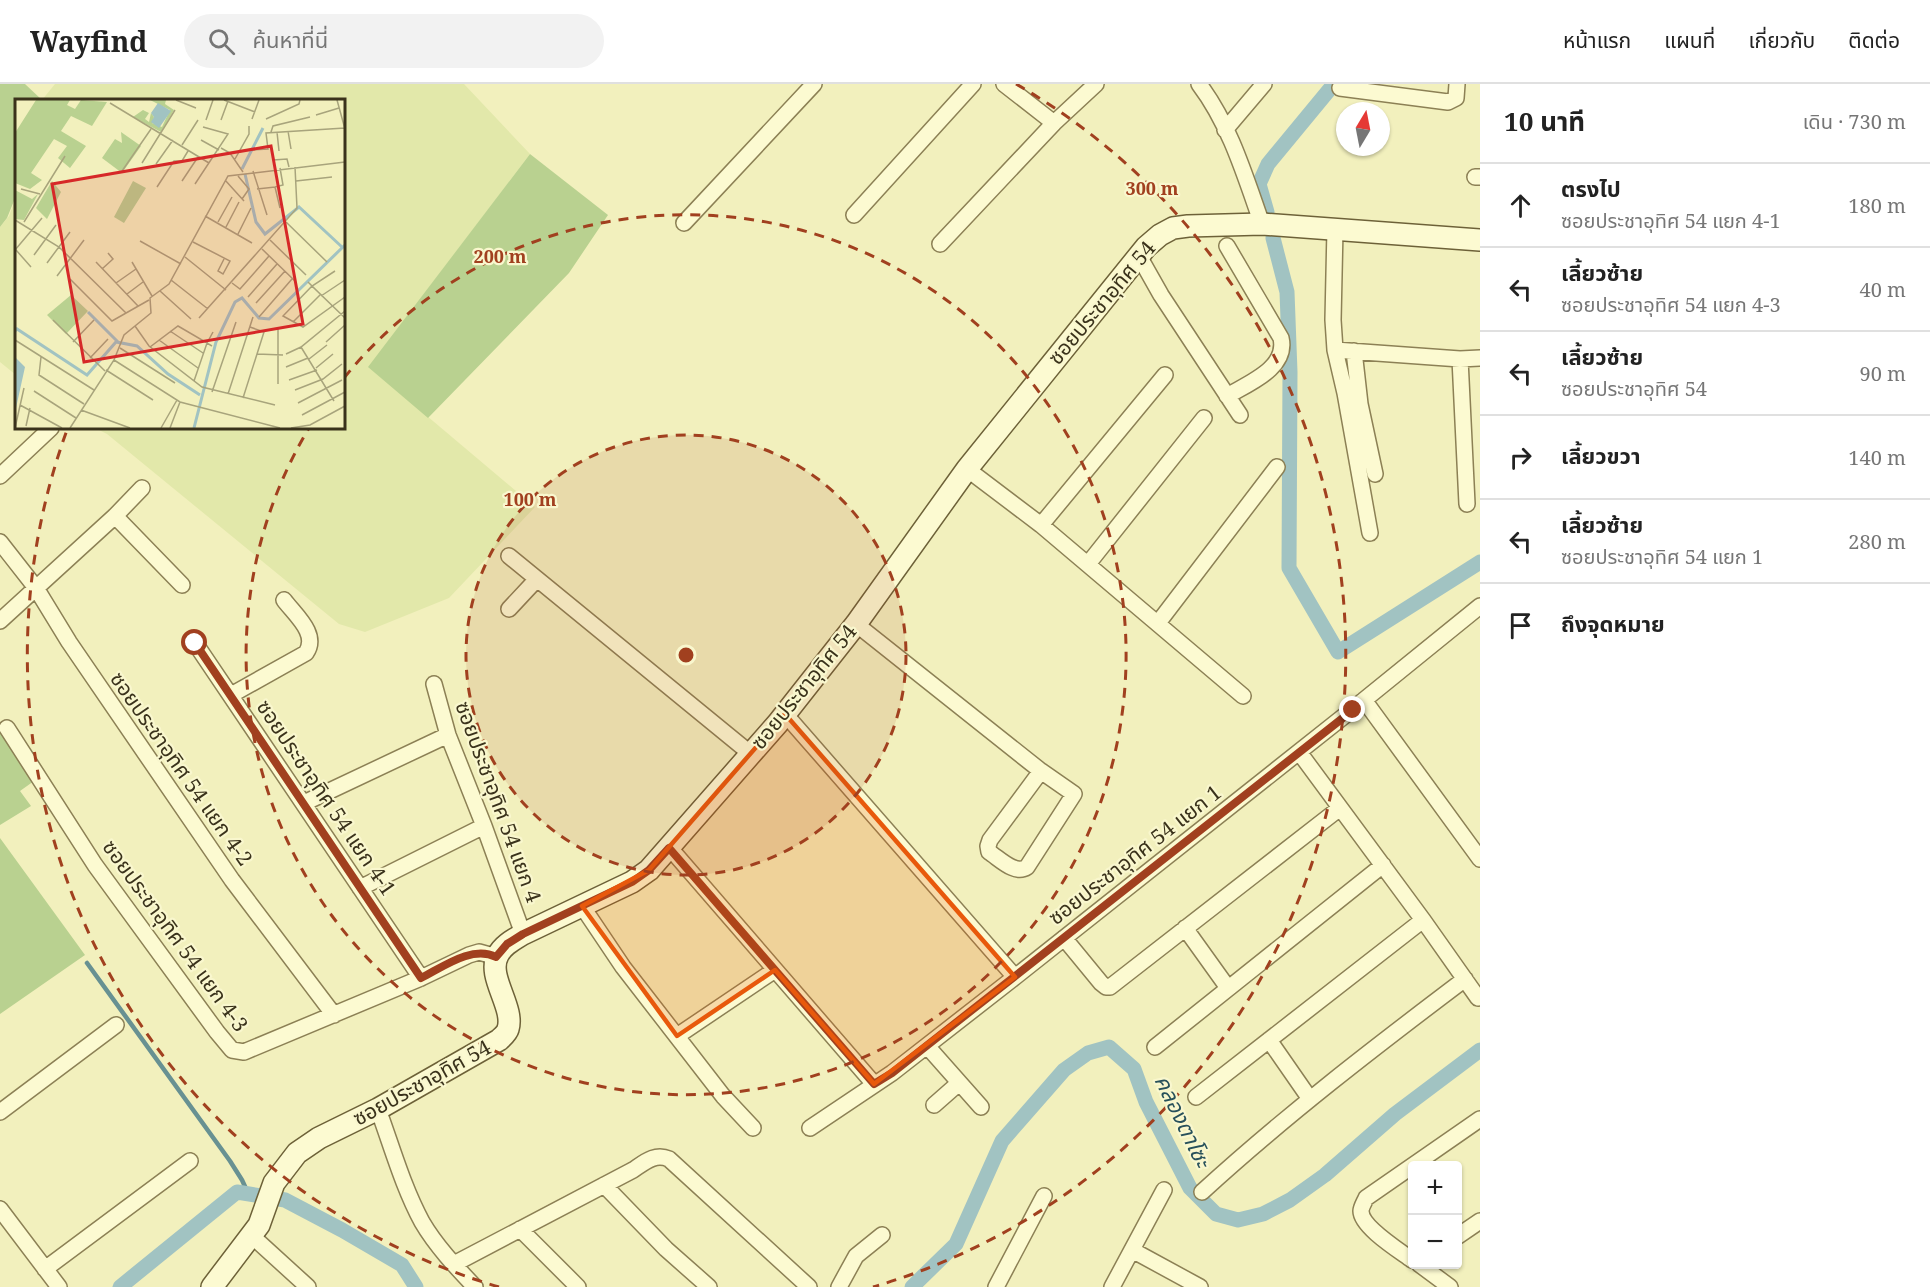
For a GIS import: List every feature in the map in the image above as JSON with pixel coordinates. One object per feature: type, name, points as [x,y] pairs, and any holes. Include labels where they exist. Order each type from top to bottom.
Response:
[{"type":"street","points":[[684,223],[814,84]]},
{"type":"street","points":[[854,215],[973,84]]},
{"type":"street","points":[[1004,84],[1054,123]]},
{"type":"street","points":[[940,244],[1054,123],[1096,84]]},
{"type":"street","points":[[1199,84],[1239,158],[1262,224]]},
{"type":"street","points":[[1225,130],[1264,84]]},
{"type":"street","points":[[1340,88],[1452,102],[1456,98],[1457,84]]},
{"type":"street","name":"ซอยประชาอุทิศ 54","points":[[212,1287],[259,1225],[274,1183],[297,1153],[319,1138],[378,1109],[499,1040],[508,1030],[509,1019],[495,970],[496,957],[507,944],[523,934],[632,882],[649,870],[785,714],[856,624],[967,469],[1139,256],[1160,235],[1173,228],[1188,226],[1262,224],[1480,240]]},
{"type":"street","points":[[1335,229],[1333,320],[1335,350],[1370,533]]},
{"type":"street","points":[[1227,246],[1283,344],[1281,357],[1275,364],[1262,375],[1227,396]]},
{"type":"street","points":[[1139,256],[1161,295],[1240,415]]},
{"type":"street","points":[[1335,350],[1460,359],[1480,358]]},
{"type":"street","points":[[1354,351],[1360,404],[1375,474]]},
{"type":"street","points":[[1460,359],[1467,504]]},
{"type":"street","points":[[1041,525],[1165,375]]},
{"type":"street","points":[[1088,564],[1203,418]]},
{"type":"street","points":[[0,476],[50,429]]},
{"type":"street","points":[[1158,624],[1277,467]]},
{"type":"street","points":[[967,469],[1041,525],[1243,696]]},
{"type":"street","points":[[0,621],[115,516],[142,488]]},
{"type":"street","points":[[115,516],[182,585]]},
{"type":"street","name":"ซอยประชาอุทิศ 54 แยก 4-2","points":[[0,542],[36,588],[69,642],[226,871],[334,1015]]},
{"type":"street","points":[[509,555],[751,754]]},
{"type":"street","points":[[509,609],[537,579]]},
{"type":"street","points":[[231,695],[306,653],[311,646],[311,636],[284,600]]},
{"type":"street","name":"ซอยประชาอุทิศ 54 แยก 1","points":[[810,1128],[892,1073],[927,1046],[1480,606]]},
{"type":"street","points":[[856,624],[1041,771],[1074,794],[1027,867],[1023,870],[1015,869],[989,852],[988,846],[990,840],[1041,771]]},
{"type":"street","name":"ซอยประชาอุทิศ 54 แยก 4-1","points":[[195,643],[421,978]]},
{"type":"street","name":"ซอยประชาอุทิศ 54 แยก 4","points":[[434,684],[448,735],[523,934]]},
{"type":"street","points":[[1364,700],[1480,859]]},
{"type":"street","points":[[785,714],[1015,977]]},
{"type":"street","name":"ซอยประชาอุทิศ 54 แยก 4-3","points":[[7,728],[95,865],[232,1050],[244,1052],[421,978],[469,955],[479,952],[489,953],[496,957]]},
{"type":"street","points":[[304,803],[448,735]]},
{"type":"street","points":[[1299,752],[1424,921],[1478,999]]},
{"type":"street","points":[[1064,938],[1106,987],[1110,987],[1340,808]]},
{"type":"street","points":[[360,888],[484,826]]},
{"type":"street","points":[[669,848],[874,1084]]},
{"type":"street","points":[[1155,1047],[1383,865]]},
{"type":"street","points":[[582,906],[623,967],[723,1096],[753,1128]]},
{"type":"street","points":[[1196,1097],[1424,921]]},
{"type":"street","points":[[1185,928],[1228,988]]},
{"type":"street","points":[[677,1036],[775,970]]},
{"type":"street","points":[[1202,1192],[1255,1144],[1361,1057],[1465,979]]},
{"type":"street","points":[[0,1112],[117,1025]]},
{"type":"street","points":[[1269,1040],[1310,1099]]},
{"type":"street","points":[[927,1046],[981,1107]]},
{"type":"street","points":[[934,1105],[959,1083]]},
{"type":"street","points":[[378,1109],[407,1190],[423,1223],[475,1287]]},
{"type":"street","points":[[1408,1256],[1364,1221],[1361,1211],[1366,1198],[1480,1119]]},
{"type":"street","points":[[454,1264],[651,1158],[662,1156],[669,1159],[809,1287]]},
{"type":"street","points":[[45,1269],[190,1161]]},
{"type":"street","points":[[604,1185],[666,1249],[709,1287]]},
{"type":"street","points":[[1113,1287],[1164,1190]]},
{"type":"street","points":[[996,1287],[1044,1196]]},
{"type":"street","points":[[0,1209],[59,1287]]},
{"type":"street","points":[[1462,1233],[1480,1221]]},
{"type":"street","points":[[520,1229],[578,1287]]},
{"type":"street","points":[[839,1287],[856,1257],[882,1235]]},
{"type":"street","points":[[252,1236],[309,1287]]},
{"type":"street","points":[[1132,1250],[1200,1287]]},
{"type":"street","points":[[1426,1269],[1450,1287]]},
{"type":"highlighted area","points":[[785,714],[1015,977],[874,1084],[775,970],[677,1036],[582,906],[649,870]]},
{"type":"green space","points":[[0,84],[25,84],[41,99],[15,99],[15,198],[7,218],[0,227]]},
{"type":"green space","points":[[55,84],[464,84],[530,154],[369,367],[535,507],[449,598],[365,632],[339,624],[107,434],[97,429],[345,429],[345,99],[43,99]]},
{"type":"green space","points":[[530,154],[608,215],[569,273],[428,418],[368,367]]},
{"type":"green space","points":[[15,200],[15,374],[0,362],[0,227],[9,216]]},
{"type":"green space","points":[[0,723],[34,781],[20,791],[31,806],[0,825]]},
{"type":"green space","points":[[0,838],[85,955],[0,1014]]},
{"type":"waterway","points":[[1267,212],[1259,184],[1268,164],[1334,84]]},
{"type":"waterway","points":[[1273,238],[1287,292],[1290,372],[1289,568],[1338,652],[1480,562]]},
{"type":"waterway","points":[[87,963],[230,1161],[248,1193]]},
{"type":"waterway","name":"คลองตาโซะ","points":[[912,1287],[956,1244],[1002,1141],[1064,1070],[1088,1053],[1109,1047],[1134,1069],[1146,1102],[1190,1188],[1216,1214],[1238,1220],[1263,1214],[1290,1200],[1325,1175],[1395,1114],[1480,1050]]},
{"type":"waterway","points":[[120,1287],[237,1192],[285,1200],[342,1230],[402,1265],[416,1287]]},
{"type":"route","points":[[195,643],[421,978],[479,952],[489,953],[496,957],[507,944],[523,934],[632,882],[649,870],[669,848],[874,1084],[892,1073],[1015,977],[1353,710]]}]
